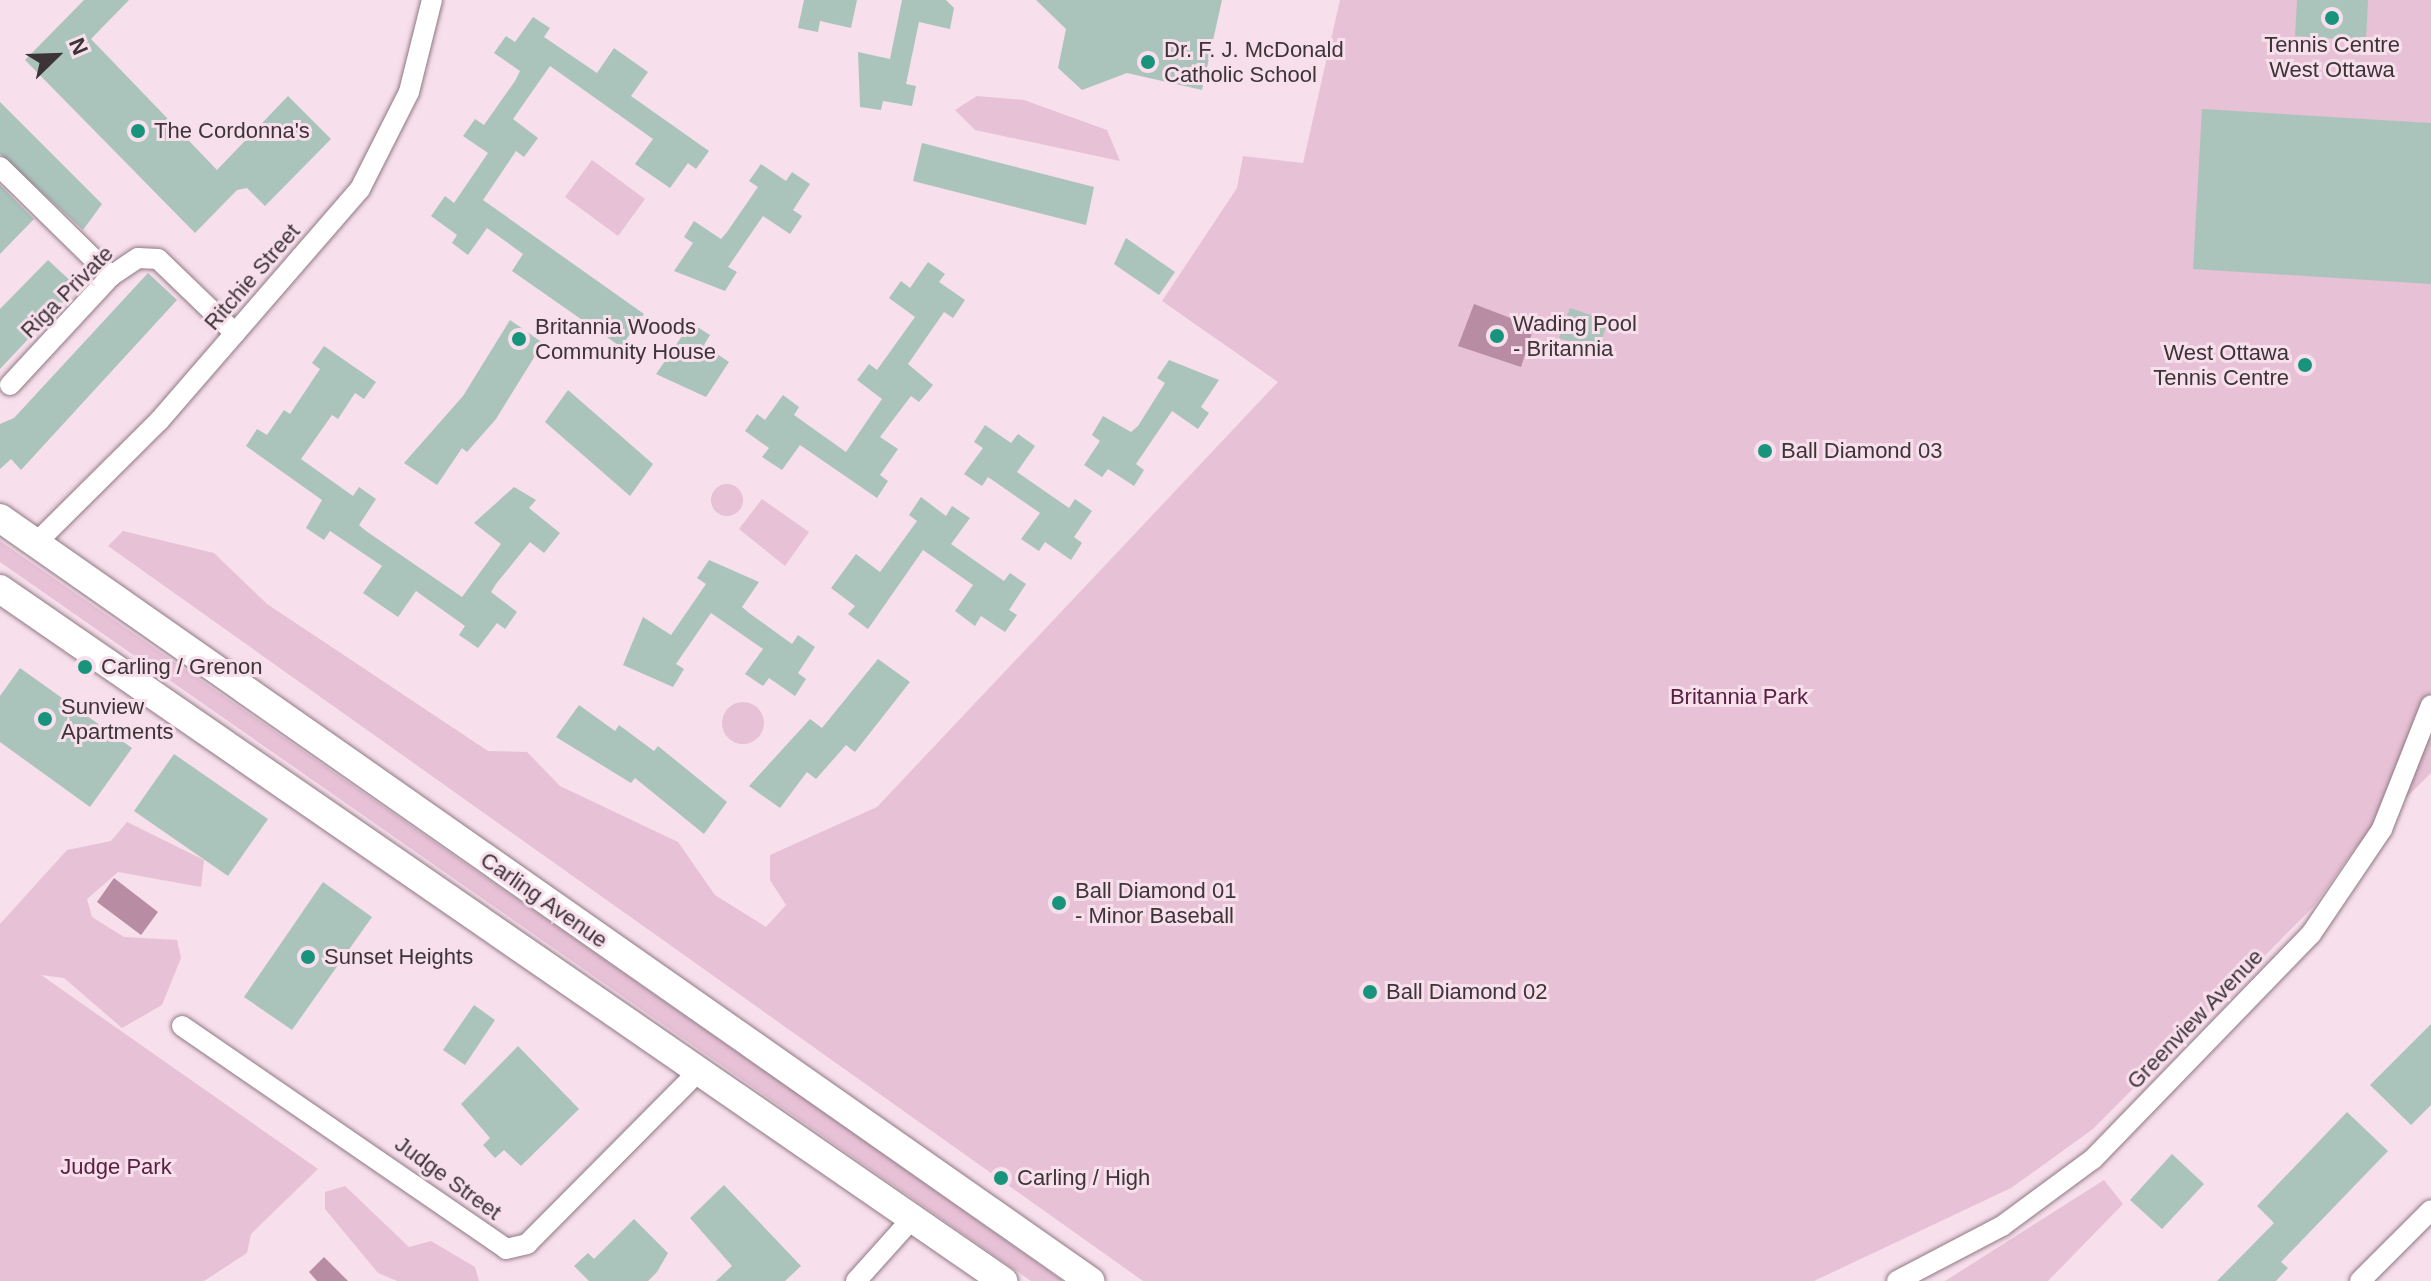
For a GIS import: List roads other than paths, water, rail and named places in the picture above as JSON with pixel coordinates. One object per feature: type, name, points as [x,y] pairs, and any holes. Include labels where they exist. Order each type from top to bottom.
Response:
[{"type":"main road","name":"Carling Avenue","points":[[0,518],[1090,1281]]},
{"type":"main road","points":[[0,589],[1003,1281]]},
{"type":"street","name":"Ritchie Street","points":[[37,542],[235,333],[360,189],[388,142],[432,0]]},
{"type":"street","points":[[0,167],[111,276]]},
{"type":"street","name":"Riga Private","points":[[10,385],[111,276],[138,258],[158,259],[235,333]]},
{"type":"street","name":"Greenview Avenue","points":[[1897,1281],[1983,1238],[2093,1159],[2311,934],[2382,829],[2431,705]]},
{"type":"street","name":"Judge Street","points":[[182,1026],[506,1249],[527,1244],[698,1072]]},
{"type":"street","points":[[2360,1281],[2431,1210]]},
{"type":"street","points":[[856,1281],[911,1220]]},
{"type":"place","name":"Tennis Centre West Ottawa","points":[[2332,18]]},
{"type":"place","name":"Dr. F. J. McDonald Catholic School","points":[[1148,62]]},
{"type":"place","name":"The Cordonna's","points":[[138,131]]},
{"type":"place","name":"Wading Pool - Britannia","points":[[1497,336]]},
{"type":"place","name":"Britannia Woods Community House","points":[[519,339]]},
{"type":"place","name":"West Ottawa Tennis Centre","points":[[2305,365]]},
{"type":"place","name":"Ball Diamond 03","points":[[1765,451]]},
{"type":"place","name":"Carling / Grenon","points":[[85,667]]},
{"type":"place","name":"Sunview Apartments","points":[[45,719]]},
{"type":"place","name":"Ball Diamond 01 - Minor Baseball","points":[[1059,903]]},
{"type":"place","name":"Sunset Heights","points":[[308,957]]},
{"type":"place","name":"Ball Diamond 02","points":[[1370,992]]},
{"type":"place","name":"Carling / High","points":[[1001,1178]]},
{"type":"park label","name":"Britannia Park","points":[[1739,697]]},
{"type":"park label","name":"Judge Park","points":[[116,1167]]}]
